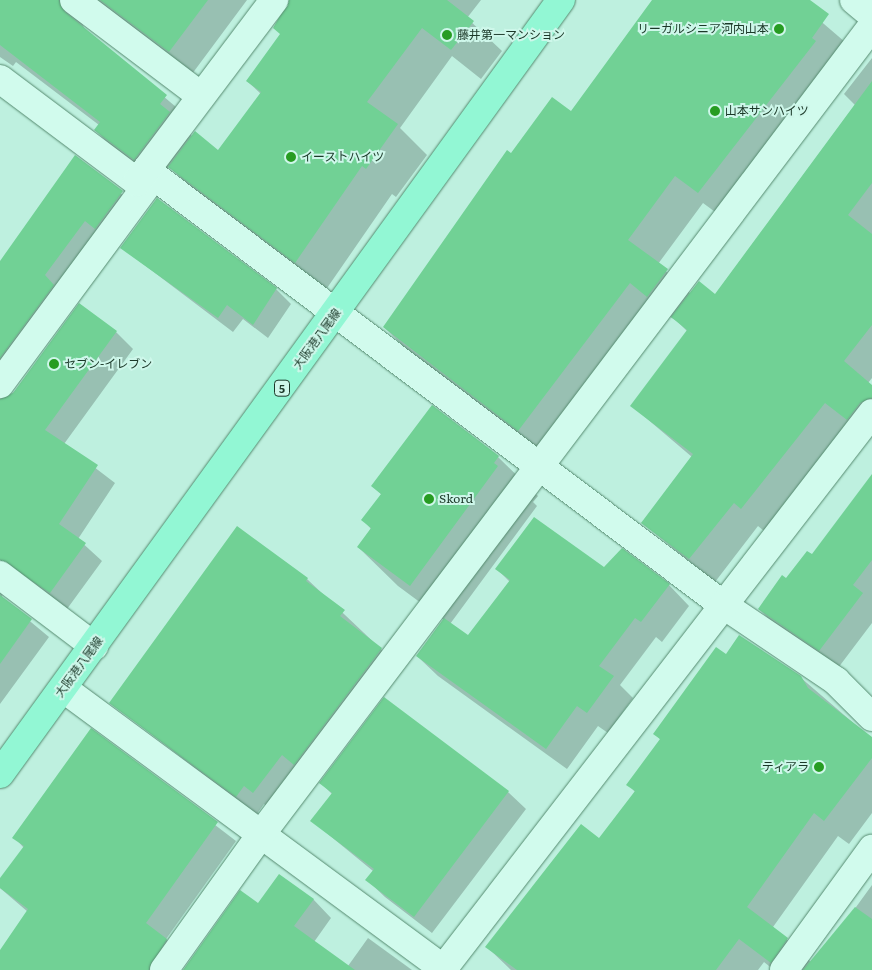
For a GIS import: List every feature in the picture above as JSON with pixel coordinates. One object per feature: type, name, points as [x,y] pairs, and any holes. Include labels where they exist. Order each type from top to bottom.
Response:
[{"type":"main road","name":"大阪港八尾線","points":[[0,774],[64,689],[336,314],[561,0]]},
{"type":"street","points":[[74,0],[202,96]]},
{"type":"street","points":[[141,176],[274,0]]},
{"type":"street","points":[[854,0],[872,15]]},
{"type":"street","points":[[164,970],[262,833],[872,26]]},
{"type":"street","points":[[0,79],[336,314],[722,604],[836,681],[872,717]]},
{"type":"street","points":[[0,384],[145,188],[141,176]]},
{"type":"street","points":[[64,689],[262,833],[444,969],[722,604],[872,413]]},
{"type":"street","points":[[0,574],[94,646]]},
{"type":"street","points":[[784,970],[872,849]]},
{"type":"building","points":[[0,0],[59,0],[65,12],[167,95],[160,104],[170,112],[134,160],[94,130],[100,122],[0,45]]},
{"type":"building","points":[[100,0],[208,0],[169,52]]},
{"type":"building","points":[[289,0],[447,0],[474,21],[451,50],[422,28],[367,102],[398,124],[366,169],[362,166],[295,263],[168,167],[195,131],[218,150],[261,92],[246,81],[280,34],[273,28]]},
{"type":"building","points":[[652,0],[810,0],[829,14],[812,38],[816,41],[698,193],[675,176],[628,240],[668,269],[647,297],[630,283],[518,431],[383,327],[507,150],[511,153],[552,97],[571,111]]},
{"type":"building","points":[[872,81],[872,183],[848,215],[872,234],[872,325],[844,361],[872,385],[872,398],[860,403],[847,420],[825,403],[741,509],[734,503],[689,559],[641,523],[693,454],[630,406],[687,330],[671,317],[699,281],[715,294]]},
{"type":"building","points":[[75,155],[123,191],[95,229],[85,221],[45,275],[54,285],[0,358],[0,261]]},
{"type":"building","points":[[157,198],[277,288],[253,325],[227,305],[218,318],[120,248]]},
{"type":"building","points":[[79,303],[117,331],[45,430],[98,465],[59,524],[86,543],[50,593],[0,560],[0,399],[13,393]]},
{"type":"building","name":"Skord","points":[[432,405],[499,456],[494,463],[498,466],[410,586],[357,547],[371,528],[361,520],[381,494],[371,486]]},
{"type":"building","points":[[872,474],[872,560],[853,585],[863,593],[819,651],[758,609],[782,575],[786,578],[807,551],[812,554]]},
{"type":"building","points":[[534,517],[604,567],[622,548],[670,584],[641,622],[635,618],[599,666],[614,676],[587,713],[577,706],[546,749],[416,656],[444,618],[468,635],[510,580],[495,569]]},
{"type":"building","points":[[237,526],[308,578],[306,581],[345,610],[340,616],[382,648],[294,765],[282,755],[253,793],[244,786],[236,797],[109,703]]},
{"type":"building","points":[[0,595],[32,619],[0,664]]},
{"type":"building","points":[[739,635],[801,676],[808,688],[872,737],[872,758],[824,821],[814,813],[747,907],[788,938],[771,963],[739,939],[716,970],[517,970],[485,947],[581,824],[599,838],[635,791],[626,785],[660,739],[653,734],[716,647],[726,654]]},
{"type":"building","points":[[384,697],[509,791],[414,917],[365,880],[374,869],[310,821],[332,793],[319,783]]},
{"type":"building","points":[[91,728],[218,822],[146,923],[167,939],[149,970],[0,970],[0,950],[28,909],[0,888],[0,878],[24,846],[12,838]]},
{"type":"building","points":[[279,874],[314,899],[294,926],[355,970],[183,970],[240,890],[258,903]]},
{"type":"building","points":[[855,907],[872,919],[872,970],[803,970]]},
{"type":"place","name":"リーガルシニア河内山本","points":[[779,29]]},
{"type":"place","name":"藤井第一マンション","points":[[447,35]]},
{"type":"place","name":"山本サンハイツ","points":[[715,111]]},
{"type":"place","name":"イーストハイツ","points":[[291,157]]},
{"type":"place","name":"セブン-イレブン","points":[[54,364]]},
{"type":"place","name":"Skord","points":[[429,499]]},
{"type":"place","name":"ティアラ","points":[[819,767]]}]
